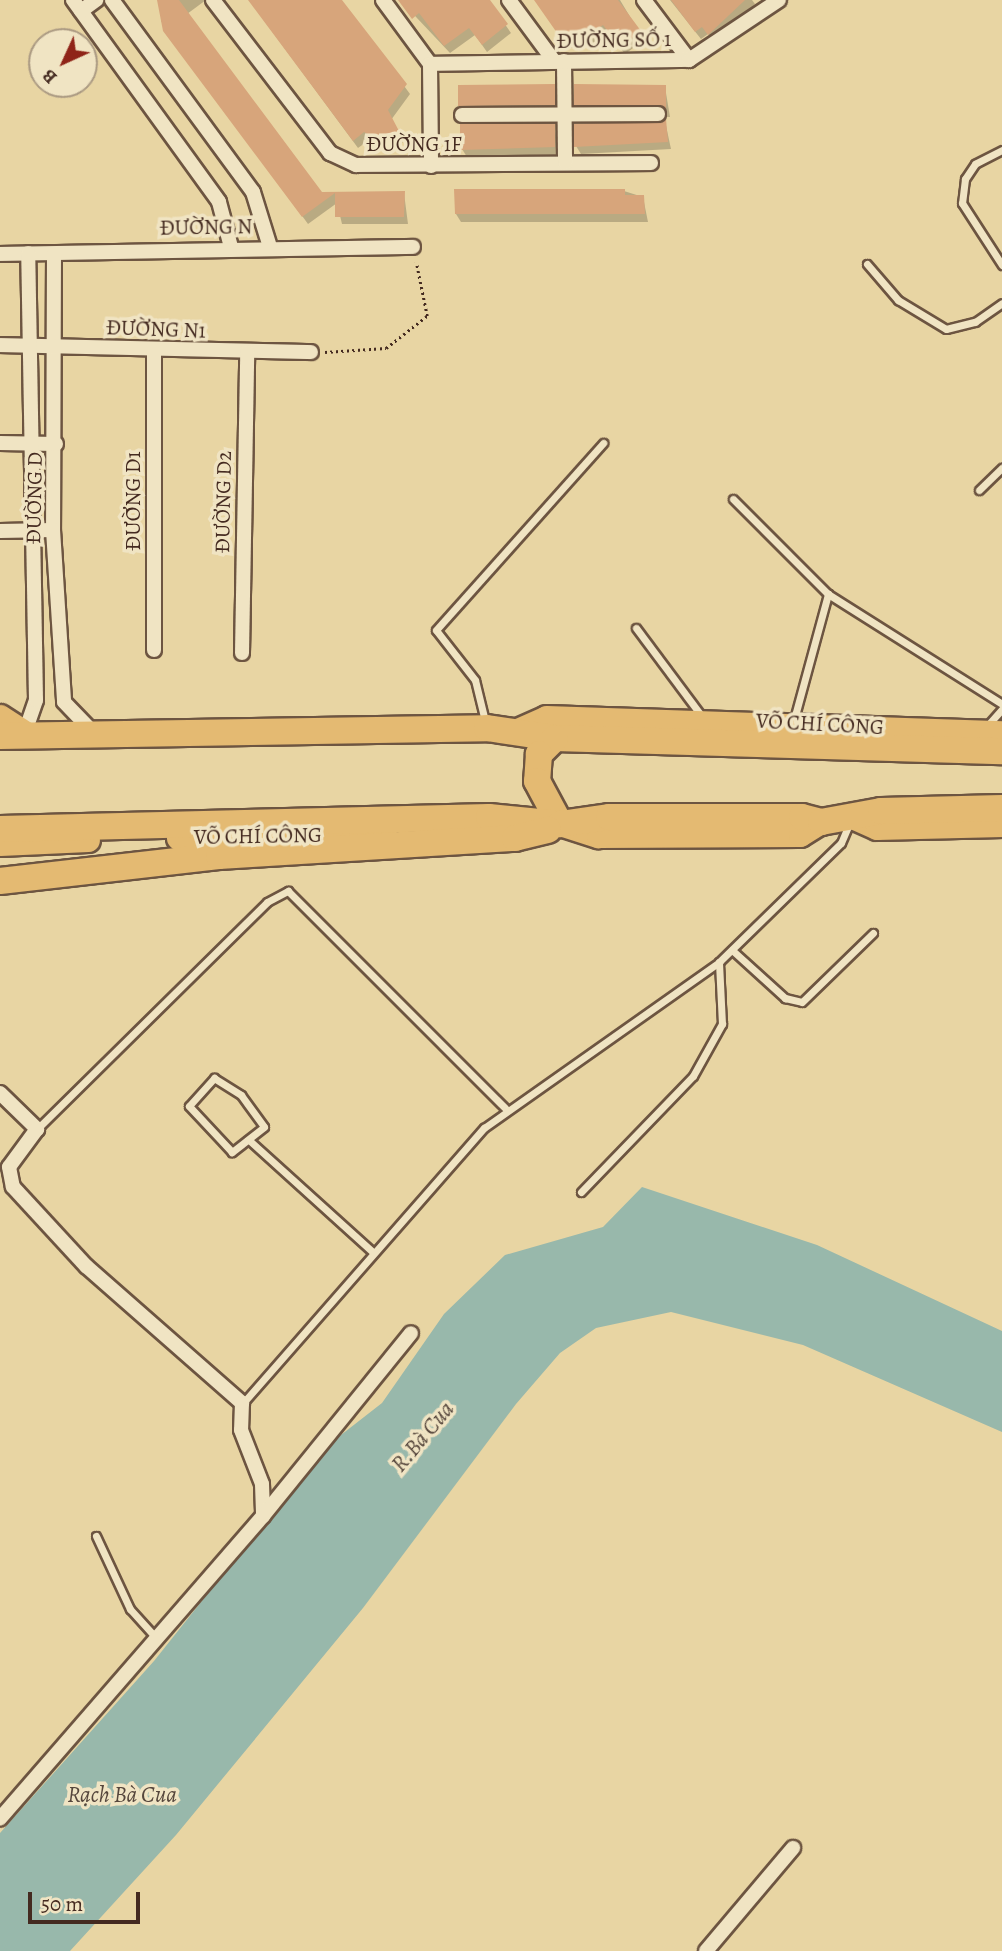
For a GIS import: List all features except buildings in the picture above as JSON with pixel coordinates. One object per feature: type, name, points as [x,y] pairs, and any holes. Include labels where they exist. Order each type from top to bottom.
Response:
[{"type":"highway","name":"VÕ CHÍ CÔNG","points":[[12,734],[92,731],[487,729],[555,738],[703,729],[984,737],[1002,751]]},
{"type":"highway","points":[[512,820],[524,805],[527,780],[515,731]]},
{"type":"highway","points":[[0,881],[219,856],[515,838],[560,824],[540,797],[537,781],[539,754],[555,738]]},
{"type":"highway","name":"VÕ CHÍ CÔNG","points":[[0,829],[512,820],[560,824],[608,817],[802,817],[821,822],[852,817],[1002,808]]},
{"type":"main road","points":[[0,716],[12,734]]},
{"type":"main road","name":"VÕ CHÍ CÔNG","points":[[515,731],[546,717],[703,729]]},
{"type":"main road","name":"VÕ CHÍ CÔNG","points":[[852,817],[877,828],[1002,825]]},
{"type":"main road","name":"VÕ CHÍ CÔNG","points":[[0,844],[486,831],[512,820]]},
{"type":"street","points":[[96,0],[77,6],[219,202],[231,247]]},
{"type":"street","points":[[112,0],[253,192],[270,247]]},
{"type":"street","name":"ĐƯỜNG 1F","points":[[213,0],[330,153],[356,165],[651,163]]},
{"type":"street","points":[[383,0],[430,64],[431,166]]},
{"type":"street","points":[[509,0],[559,61],[565,115],[565,163]]},
{"type":"street","points":[[644,0],[689,60]]},
{"type":"street","name":"ĐƯỜNG SỐ 1","points":[[430,64],[689,60],[779,0]]},
{"type":"street","points":[[462,115],[658,114]]},
{"type":"street","name":"ĐƯỜNG N","points":[[0,254],[231,247],[413,247]]},
{"type":"street","name":"ĐƯỜNG D","points":[[12,734],[36,699],[29,531],[29,253]]},
{"type":"street","name":"ĐƯỜNG D","points":[[54,254],[52,345],[56,444],[53,530],[64,702],[92,731]]},
{"type":"street","name":"ĐƯỜNG N1","points":[[0,345],[52,345],[154,352],[312,352]]},
{"type":"street","name":"ĐƯỜNG D1","points":[[154,352],[154,650]]},
{"type":"street","name":"ĐƯỜNG D2","points":[[242,653],[247,352]]},
{"type":"street","points":[[0,443],[56,444]]},
{"type":"street","points":[[0,531],[53,530]]},
{"type":"street","points":[[0,1093],[37,1129],[9,1167],[13,1187],[86,1266],[242,1403],[241,1430],[262,1484],[263,1516]]},
{"type":"street","points":[[3,1811],[158,1641],[411,1333]]},
{"type":"street","points":[[706,1951],[793,1848]]},
{"type":"lane","points":[[1002,150],[975,164],[965,178],[962,203],[1002,265]]},
{"type":"lane","points":[[867,264],[898,300],[946,328],[975,322],[1002,303]]},
{"type":"lane","points":[[487,729],[475,680],[436,630],[603,443]]},
{"type":"lane","points":[[979,490],[1002,467]]},
{"type":"lane","points":[[733,499],[828,594],[1002,707],[984,737]]},
{"type":"lane","points":[[791,733],[828,594]]},
{"type":"lane","points":[[636,628],[703,729]]},
{"type":"lane","points":[[242,1403],[373,1252],[505,1108],[632,1029],[719,962],[841,843],[852,817]]},
{"type":"lane","points":[[37,1129],[267,902],[288,891],[505,1108]]},
{"type":"lane","points":[[732,950],[785,998],[802,1002],[873,933]]},
{"type":"lane","points":[[581,1192],[693,1076],[722,1024],[719,962]]},
{"type":"lane","points":[[214,1078],[241,1095],[264,1127],[250,1141],[232,1152],[189,1106],[214,1078]]},
{"type":"lane","points":[[250,1141],[373,1252]]},
{"type":"lane","points":[[96,1536],[130,1609],[158,1641]]},
{"type":"path","points":[[312,352],[386,348],[426,316],[413,247]]},
{"type":"water","name":"Rạch Bà Cua","points":[[642,1187],[817,1245],[1002,1331],[1002,1432],[803,1345],[671,1312],[596,1328],[560,1353],[516,1404],[363,1608],[176,1835],[70,1951],[0,1951],[0,1833],[154,1661],[323,1449],[382,1403],[444,1314],[505,1255],[603,1227]]},
{"type":"water label","name":"R.Bà Cua","points":[[423,1437]]}]
